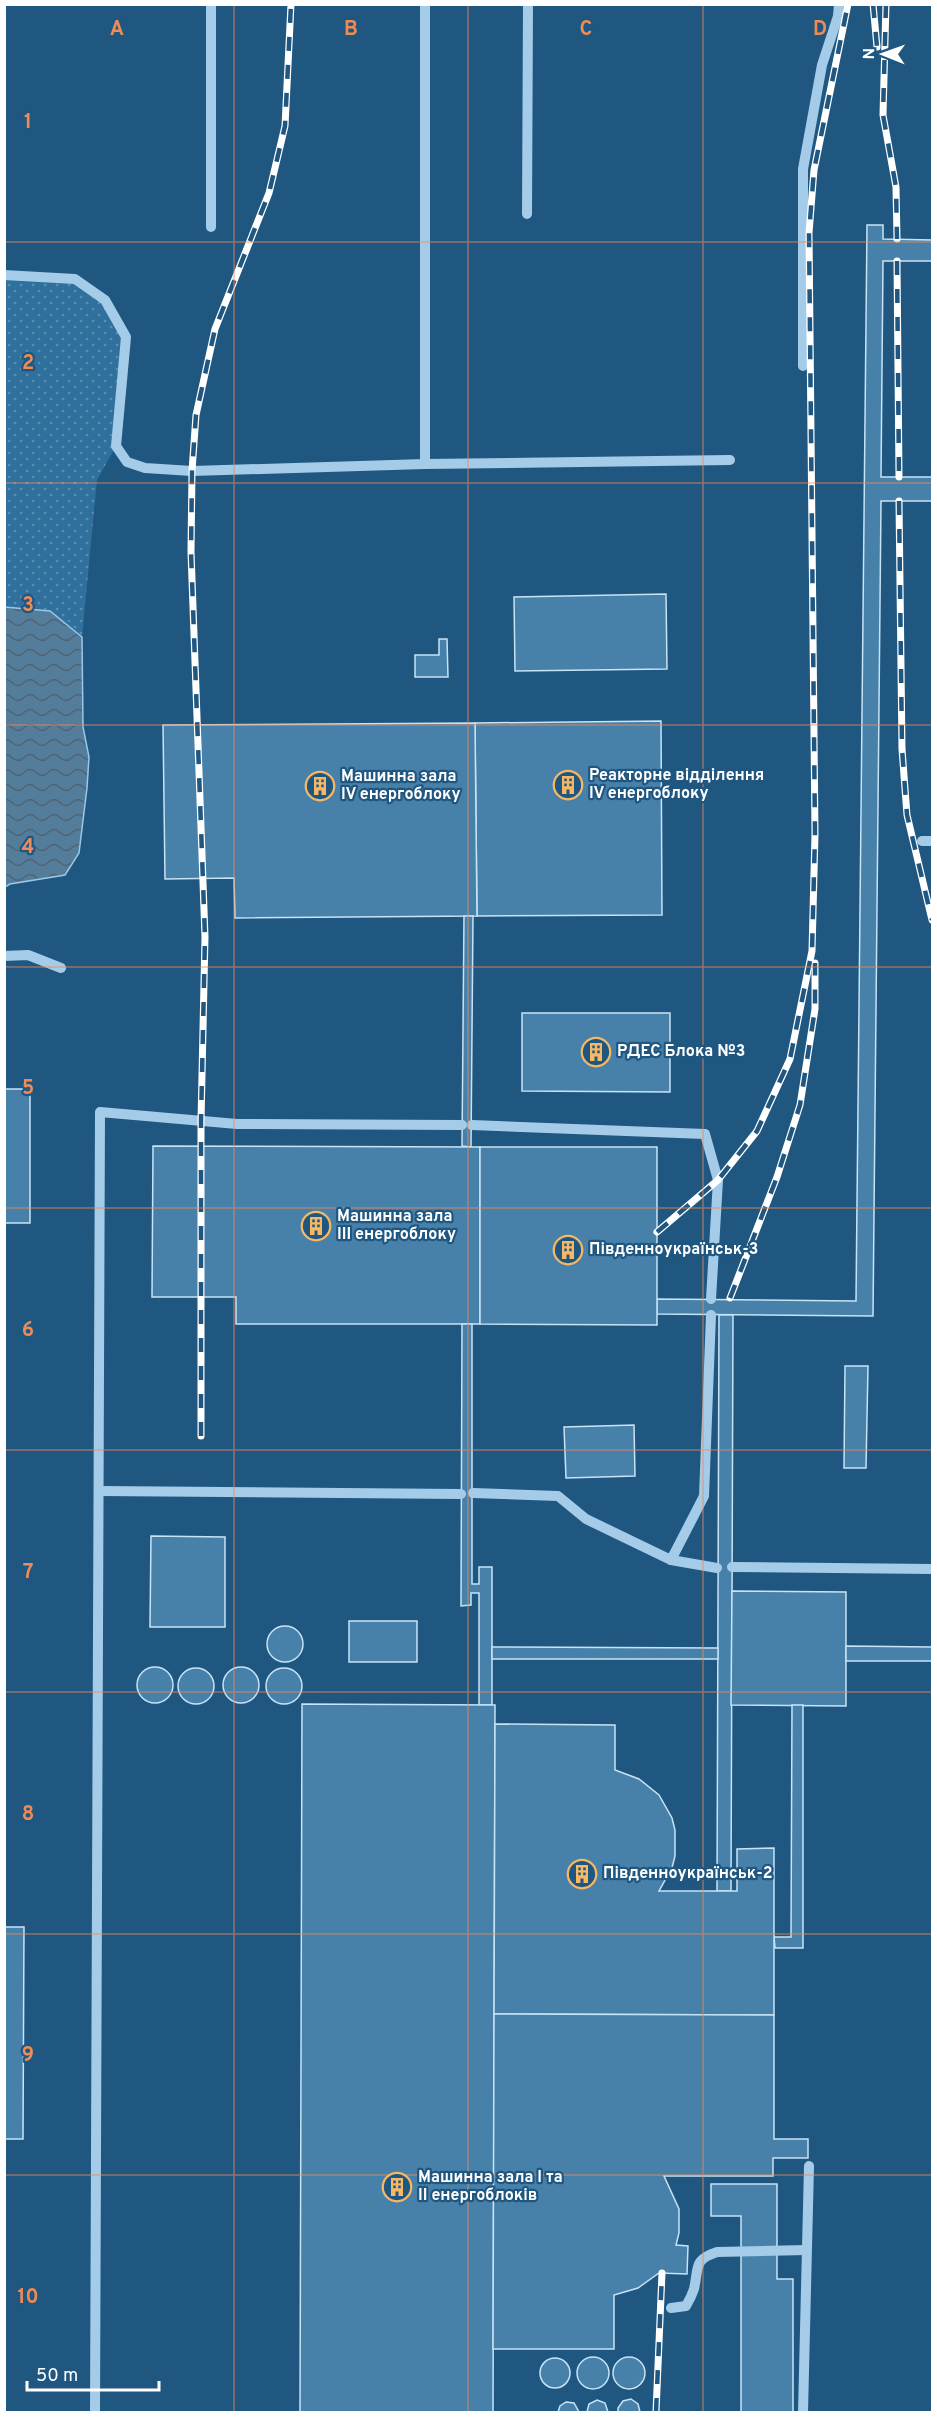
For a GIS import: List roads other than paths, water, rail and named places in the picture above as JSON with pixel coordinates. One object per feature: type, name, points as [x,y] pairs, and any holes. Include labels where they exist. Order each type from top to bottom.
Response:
[{"type":"street","points":[[211,4],[211,227]]},
{"type":"street","points":[[425,4],[425,464]]},
{"type":"street","points":[[526,214],[528,4]]},
{"type":"street","points":[[803,366],[803,169],[822,65],[838,16],[839,4]]},
{"type":"street","points":[[4,275],[75,279],[105,300],[126,337],[116,446],[128,462],[145,468],[192,471],[425,464],[730,460]]},
{"type":"street","points":[[4,956],[28,955],[61,968]]},
{"type":"street","points":[[95,2412],[100,1112],[237,1124],[467,1125],[705,1134],[718,1180],[711,1299]]},
{"type":"street","points":[[671,1560],[704,1496],[711,1315]]},
{"type":"street","points":[[99,1491],[461,1494]]},
{"type":"street","points":[[473,1493],[558,1496],[586,1519],[671,1560],[717,1568]]},
{"type":"street","points":[[732,1568],[933,1569]]},
{"type":"street","points":[[803,2412],[809,2166]]},
{"type":"street","points":[[671,2308],[686,2306],[694,2291],[697,2265],[704,2256],[717,2252],[806,2250]]},
{"type":"water","points":[[4,607],[50,611],[82,637],[83,727],[89,757],[79,853],[65,875],[10,884],[5,887]]},
{"type":"railway","points":[[201,1436],[201,1121],[205,937],[191,552],[192,471],[196,415],[215,329],[269,193],[285,126],[291,4]]},
{"type":"railway","points":[[657,1232],[718,1180],[757,1131],[790,1059],[812,951],[815,834],[809,233],[814,170],[848,4]]},
{"type":"railway","points":[[873,4],[877,47]]},
{"type":"railway","points":[[886,4],[883,115],[896,187],[897,239]]},
{"type":"railway","points":[[897,261],[899,477]]},
{"type":"railway","points":[[899,501],[902,749],[907,815],[932,920]]},
{"type":"railway","points":[[730,1298],[777,1177],[800,1105],[815,1009],[815,963]]},
{"type":"railway","points":[[656,2412],[662,2273]]},
{"type":"place","name":"Реакторне відділення IV енергоблоку","points":[[568,785]]},
{"type":"place","name":"Машинна зала IV енергоблоку","points":[[320,786]]},
{"type":"place","name":"РДЕС Блока №3","points":[[596,1052]]},
{"type":"place","name":"Машинна зала III енергоблоку","points":[[316,1226]]},
{"type":"place","name":"Південноукраїнськ-3","points":[[568,1250]]},
{"type":"place","name":"Південноукраїнськ-2","points":[[582,1874]]},
{"type":"place","name":"Машинна зала I та II енергоблоків","points":[[397,2187]]}]
